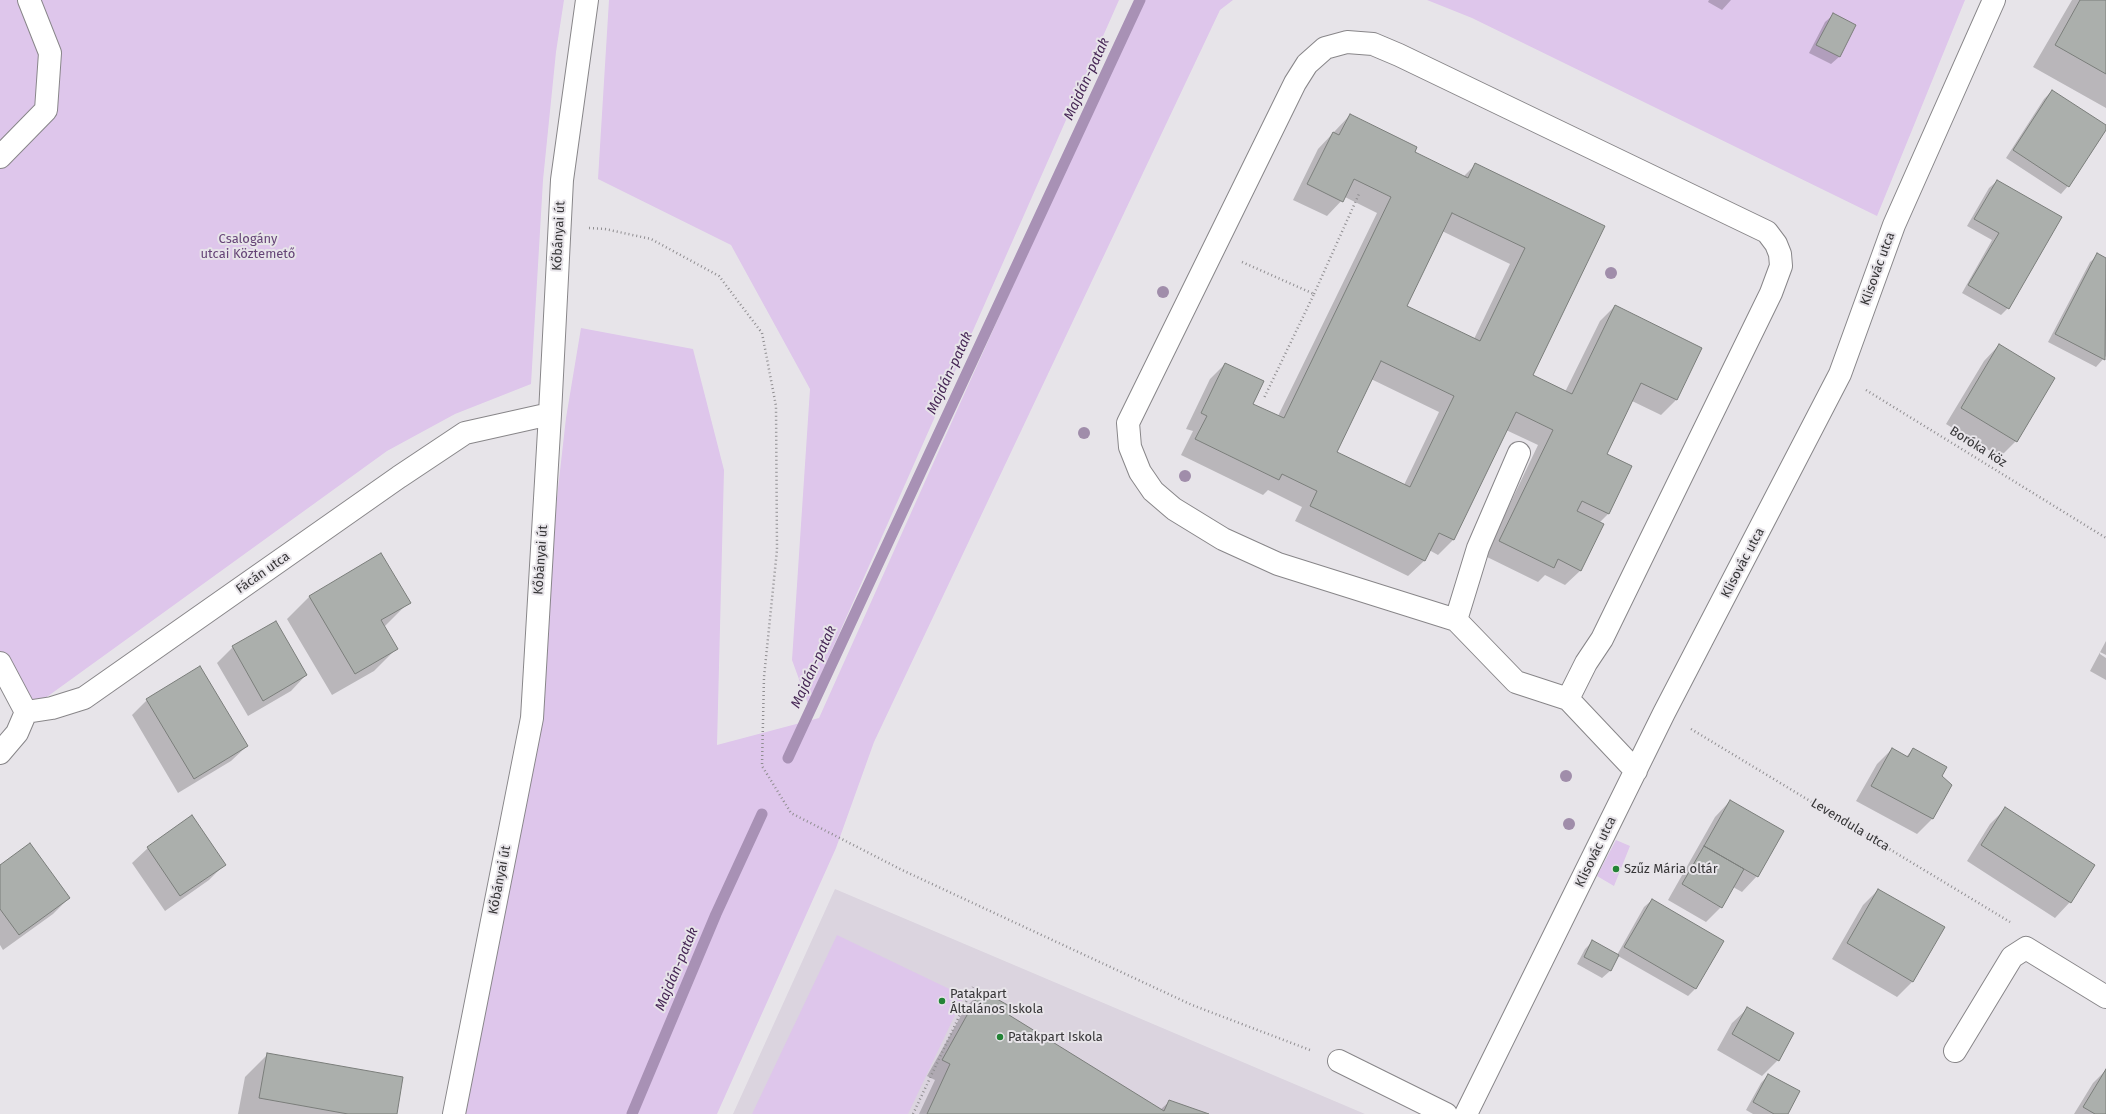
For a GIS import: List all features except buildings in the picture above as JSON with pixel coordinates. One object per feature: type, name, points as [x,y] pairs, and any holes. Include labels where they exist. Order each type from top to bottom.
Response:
[{"type":"street","points":[[0,157],[46,110],[50,53],[29,0]]},
{"type":"street","name":"Kőbányai út","points":[[454,1114],[532,718],[562,180],[587,0]]},
{"type":"street","name":"Klisovác utca","points":[[1466,1114],[1664,713],[1840,374],[1894,225],[1994,0]]},
{"type":"street","points":[[1568,699],[1605,632],[1771,293],[1778,278],[1781,266],[1780,254],[1776,244],[1766,232],[1399,55],[1373,44],[1347,42],[1325,48],[1307,64],[1295,83],[1128,423],[1130,447],[1140,472],[1153,491],[1174,509],[1223,539],[1278,564],[1456,620],[1516,682],[1568,699],[1636,771]]},
{"type":"street","name":"Fácán utca","points":[[26,712],[52,708],[84,698],[399,477],[465,434],[550,414]]},
{"type":"street","points":[[1456,620],[1478,548],[1518,453]]},
{"type":"street","points":[[0,663],[26,712],[17,733],[0,753]]},
{"type":"street","points":[[1955,1051],[2012,957],[2026,948],[2106,997]]},
{"type":"street","points":[[1339,1061],[1446,1114]]},
{"type":"path","points":[[1264,398],[1314,294],[1359,194]]},
{"type":"path","points":[[559,227],[605,229],[651,239],[719,276],[762,333],[776,406],[777,550],[764,677],[762,766],[791,813],[902,870],[1192,1005],[1339,1061]]},
{"type":"path","points":[[1214,250],[1314,294]]},
{"type":"path","name":"Boróka köz","points":[[1840,374],[2106,538]]},
{"type":"path","name":"Levendula utca","points":[[1664,713],[2010,922],[2026,948]]},
{"type":"path","points":[[913,1114],[973,987]]},
{"type":"shaded area","name":"Patakpart Általános Iskola","points":[[835,889],[1365,1114],[733,1114]]},
{"type":"green space","name":"Csalogány utcai Köztemető","points":[[0,0],[564,0],[556,52],[543,180],[531,384],[455,414],[387,451],[26,712],[0,663]]},
{"type":"green space","points":[[609,0],[1119,0],[808,704],[792,660],[810,389],[731,245],[598,179]]},
{"type":"green space","points":[[1141,0],[1233,0],[1220,10],[874,742],[836,848],[717,1114],[454,1114],[532,718],[566,418],[581,328],[693,349],[724,470],[717,745],[819,718]]},
{"type":"green space","points":[[1427,0],[1965,0],[1877,216],[1472,18]]},
{"type":"green space","points":[[1616,840],[1630,846],[1614,886],[1597,876]]},
{"type":"green space","points":[[837,935],[964,996],[908,1114],[752,1114]]},
{"type":"waterway","name":"Majdán-patak","points":[[788,758],[1140,0]]},
{"type":"waterway","name":"Majdán-patak","points":[[632,1114],[716,914],[762,814]]},
{"type":"place","name":"Szűz Mária oltár","points":[[1616,869]]},
{"type":"place","name":"Patakpart Általános Iskola","points":[[942,1001]]},
{"type":"place","name":"Patakpart Iskola","points":[[1000,1037]]}]
